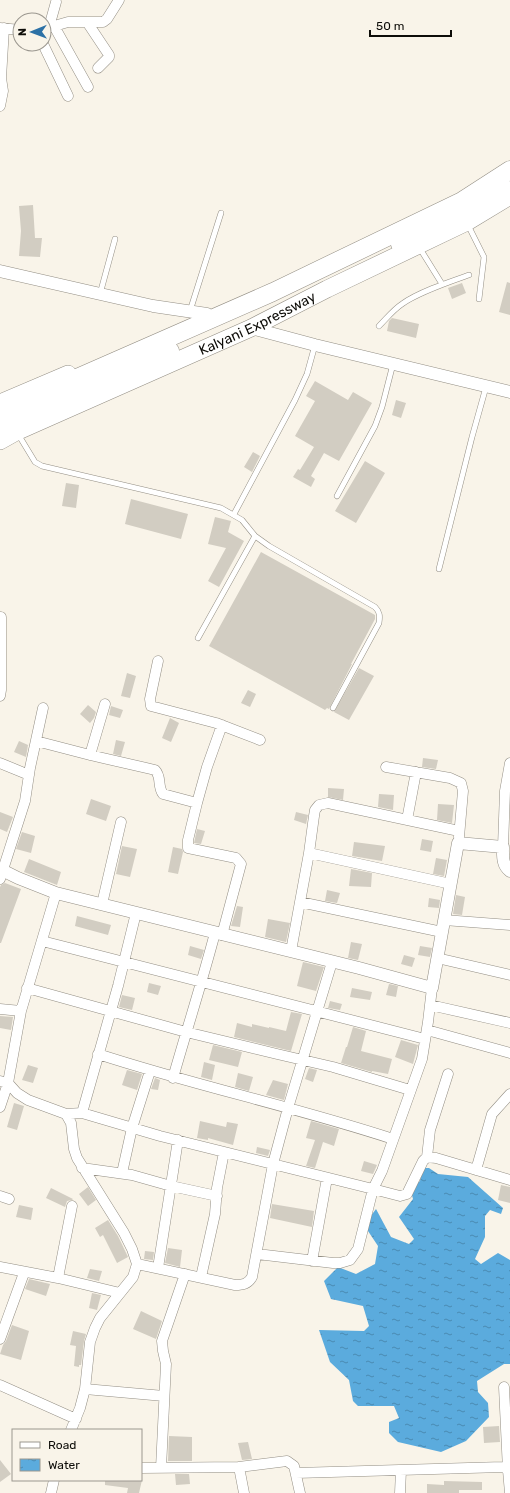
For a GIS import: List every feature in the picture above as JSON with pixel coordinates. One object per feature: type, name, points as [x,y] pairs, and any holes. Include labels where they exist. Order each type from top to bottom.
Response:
[{"type":"highway","name":"Kalyani Expressway","points":[[0,402],[80,370],[208,314],[478,185],[510,162]]},
{"type":"highway","points":[[0,417],[77,378],[273,292],[462,201],[510,170]]},
{"type":"highway","points":[[8,431],[470,212],[510,184]]},
{"type":"highway","name":"Kalyani Expressway","points":[[0,440],[8,431],[251,328],[327,289],[467,222],[510,196]]},
{"type":"street","points":[[52,27],[68,22],[104,22],[119,0]]},
{"type":"street","points":[[52,17],[56,2]]},
{"type":"street","points":[[87,22],[109,55],[109,57],[98,68]]},
{"type":"street","points":[[0,106],[3,91],[1,78],[2,28],[12,29]]},
{"type":"street","points":[[52,33],[88,87]]},
{"type":"street","points":[[47,52],[68,96]]},
{"type":"street","points":[[0,271],[153,306],[208,314]]},
{"type":"street","points":[[251,328],[315,346],[510,392]]},
{"type":"street","points":[[0,696],[1,617]]},
{"type":"street","points":[[158,661],[150,699],[151,706],[222,725],[260,740]]},
{"type":"street","points":[[90,755],[105,704]]},
{"type":"street","points":[[43,708],[25,801],[1,873],[56,893],[291,951],[432,988]]},
{"type":"street","points":[[173,1078],[186,1032],[241,864],[236,858],[188,848],[187,844],[196,803],[222,725]]},
{"type":"street","points":[[36,741],[155,770],[160,777],[160,787],[163,794],[196,803]]},
{"type":"street","points":[[0,763],[29,775]]},
{"type":"street","points":[[510,763],[505,792],[503,847],[503,862],[505,867],[510,871]]},
{"type":"street","points":[[257,1254],[340,1263],[350,1260],[355,1255],[373,1189],[382,1171],[422,1059],[437,958],[459,837],[463,791],[461,783],[450,778],[386,767]]},
{"type":"street","points":[[407,820],[416,772]]},
{"type":"street","points":[[291,951],[309,853],[315,810],[319,806],[324,804],[407,820],[459,837],[503,847]]},
{"type":"street","points":[[102,904],[121,822]]},
{"type":"street","points":[[309,853],[451,884]]},
{"type":"street","points":[[0,1107],[4,1082],[27,988],[56,893]]},
{"type":"street","points":[[300,902],[442,932]]},
{"type":"street","points":[[82,1113],[136,913]]},
{"type":"street","points":[[444,920],[510,925]]},
{"type":"street","points":[[42,941],[316,1010],[510,1053]]},
{"type":"street","points":[[437,958],[510,975]]},
{"type":"street","points":[[137,1264],[235,1285],[243,1285],[249,1282],[252,1277],[257,1254],[273,1164],[316,1010],[332,962]]},
{"type":"street","points":[[27,988],[186,1032],[333,1067],[410,1090]]},
{"type":"street","points":[[430,1005],[510,1023]]},
{"type":"street","points":[[0,1009],[21,1011]]},
{"type":"street","points":[[98,1054],[173,1078],[351,1125],[394,1138]]},
{"type":"street","points":[[122,1173],[132,1128],[150,1071]]},
{"type":"street","points":[[4,1082],[28,1100],[66,1114],[82,1113],[132,1128],[400,1196],[407,1194],[423,1161],[427,1157],[430,1130],[448,1074]]},
{"type":"street","points":[[476,1170],[492,1114],[510,1094]]},
{"type":"street","points":[[66,1114],[72,1123],[74,1149],[77,1158],[124,1233],[132,1248],[137,1264],[133,1277],[100,1318],[95,1328],[90,1342],[85,1389],[76,1420],[72,1429]]},
{"type":"street","points":[[158,1268],[178,1140]]},
{"type":"street","points":[[201,1277],[215,1214],[224,1152]]},
{"type":"street","points":[[427,1157],[436,1158],[510,1180]]},
{"type":"street","points":[[82,1168],[132,1175],[171,1186],[217,1196]]},
{"type":"street","points":[[312,1261],[327,1178]]},
{"type":"street","points":[[58,1278],[72,1206]]},
{"type":"street","points":[[0,1267],[24,1273],[58,1278],[120,1293]]},
{"type":"street","points":[[0,1339],[24,1273]]},
{"type":"street","points":[[161,1468],[166,1364],[162,1341],[185,1274]]},
{"type":"street","points":[[0,1386],[76,1420]]},
{"type":"street","points":[[504,1387],[510,1493]]},
{"type":"street","points":[[85,1389],[164,1396]]},
{"type":"street","points":[[142,1468],[239,1467],[287,1461],[294,1466],[300,1493]]},
{"type":"street","points":[[239,1467],[244,1493]]},
{"type":"street","points":[[296,1473],[503,1467],[508,1470]]},
{"type":"street","points":[[400,1493],[401,1470]]},
{"type":"street","points":[[51,1493],[54,1481]]},
{"type":"lane","points":[[190,312],[221,213]]},
{"type":"lane","points":[[467,222],[484,257],[479,299]]},
{"type":"lane","points":[[100,294],[115,240]]},
{"type":"lane","points":[[418,246],[442,284]]},
{"type":"lane","points":[[380,326],[391,312],[403,303],[442,284],[469,275]]},
{"type":"lane","points":[[234,514],[295,400],[307,374],[315,346]]},
{"type":"lane","points":[[337,496],[375,426],[382,407],[393,364]]},
{"type":"lane","points":[[440,570],[472,437],[486,386]]},
{"type":"lane","points":[[8,431],[35,462],[42,466],[221,508],[234,514],[242,520],[255,536],[269,546],[379,610],[380,616],[376,631],[334,708]]},
{"type":"lane","points":[[198,638],[255,536]]},
{"type":"water","points":[[422,1168],[429,1168],[438,1174],[468,1177],[503,1208],[501,1214],[490,1210],[485,1216],[485,1237],[475,1259],[481,1264],[498,1253],[510,1260],[510,1364],[504,1364],[477,1381],[478,1392],[488,1403],[489,1417],[466,1441],[441,1452],[398,1442],[389,1433],[389,1422],[399,1418],[394,1406],[358,1406],[353,1401],[349,1380],[330,1362],[319,1330],[364,1331],[369,1326],[363,1306],[331,1299],[324,1281],[338,1267],[356,1274],[375,1264],[378,1246],[364,1225],[376,1209],[391,1237],[409,1244],[414,1239],[399,1217],[413,1199],[410,1188],[420,1181]]},
{"type":"building","points":[[33,205],[35,238],[42,238],[40,257],[19,256],[21,231],[19,206]]},
{"type":"building","points":[[507,282],[510,283],[510,315],[499,312]]},
{"type":"building","points":[[462,283],[466,293],[452,299],[448,288]]},
{"type":"building","points":[[392,318],[419,324],[416,338],[387,331],[389,321]]},
{"type":"building","points":[[315,381],[348,400],[353,392],[372,403],[339,461],[324,453],[311,476],[315,479],[311,487],[293,477],[298,469],[300,470],[314,447],[295,436],[315,401],[306,396]]},
{"type":"building","points":[[396,400],[406,403],[401,418],[392,415]]},
{"type":"building","points":[[253,452],[260,456],[252,472],[244,467]]},
{"type":"building","points":[[365,461],[385,473],[356,523],[335,511]]},
{"type":"building","points":[[66,483],[79,485],[76,508],[62,506]]},
{"type":"building","points":[[131,499],[188,514],[181,539],[125,524]]},
{"type":"building","points":[[215,517],[231,521],[228,532],[244,541],[219,587],[208,581],[226,548],[208,544]]},
{"type":"building","points":[[261,552],[375,615],[375,619],[329,709],[327,708],[325,710],[209,646]]},
{"type":"building","points":[[359,668],[374,676],[349,720],[334,712]]},
{"type":"building","points":[[127,673],[136,676],[130,698],[121,696]]},
{"type":"building","points":[[248,690],[256,694],[250,707],[241,703]]},
{"type":"building","points":[[88,705],[96,712],[90,723],[80,714]]},
{"type":"building","points":[[111,706],[123,710],[120,718],[109,715]]},
{"type":"building","points":[[170,718],[179,723],[171,742],[162,738]]},
{"type":"building","points":[[116,740],[125,742],[121,756],[113,754]]},
{"type":"building","points":[[19,741],[28,745],[26,757],[14,752]]},
{"type":"building","points":[[423,758],[438,760],[436,769],[422,767]]},
{"type":"building","points":[[328,788],[344,789],[343,800],[328,797]]},
{"type":"building","points":[[379,794],[394,795],[393,810],[378,807]]},
{"type":"building","points":[[91,799],[111,806],[106,821],[86,814]]},
{"type":"building","points":[[438,804],[454,805],[452,823],[437,820]]},
{"type":"building","points":[[0,812],[13,817],[7,832],[0,829]]},
{"type":"building","points":[[296,812],[308,815],[306,824],[294,820]]},
{"type":"building","points":[[197,829],[205,831],[201,844],[194,843]]},
{"type":"building","points":[[22,832],[35,836],[31,853],[16,849]]},
{"type":"building","points":[[422,839],[433,841],[431,852],[420,850]]},
{"type":"building","points":[[354,842],[385,846],[382,861],[352,856]]},
{"type":"building","points":[[122,846],[137,849],[130,877],[116,874]]},
{"type":"building","points":[[173,847],[182,849],[183,852],[178,874],[168,872]]},
{"type":"building","points":[[436,858],[447,860],[444,876],[433,874]]},
{"type":"building","points":[[29,859],[61,872],[57,885],[24,872]]},
{"type":"building","points":[[351,869],[372,873],[371,887],[349,886]]},
{"type":"building","points":[[5,883],[21,889],[0,943],[0,887]]},
{"type":"building","points":[[327,890],[340,893],[337,903],[325,901]]},
{"type":"building","points":[[456,895],[465,897],[462,915],[453,914]]},
{"type":"building","points":[[429,898],[440,900],[439,908],[428,907]]},
{"type":"building","points":[[237,906],[243,907],[240,927],[231,926]]},
{"type":"building","points":[[77,916],[111,925],[108,935],[75,926]]},
{"type":"building","points":[[268,919],[290,923],[286,942],[265,937]]},
{"type":"building","points":[[351,942],[362,944],[358,960],[348,958]]},
{"type":"building","points":[[190,946],[204,950],[201,959],[188,955]]},
{"type":"building","points":[[420,946],[432,948],[430,957],[418,955]]},
{"type":"building","points":[[404,955],[415,958],[412,967],[401,964]]},
{"type":"building","points":[[303,962],[324,967],[316,991],[297,986]]},
{"type":"building","points":[[149,983],[161,986],[158,995],[147,992]]},
{"type":"building","points":[[389,984],[398,986],[396,997],[386,995]]},
{"type":"building","points":[[352,988],[372,992],[370,1000],[350,997]]},
{"type":"building","points":[[122,995],[135,998],[132,1010],[119,1007]]},
{"type":"building","points":[[330,1001],[342,1004],[340,1010],[328,1008]]},
{"type":"building","points":[[291,1012],[302,1014],[291,1051],[234,1037],[237,1023],[252,1027],[252,1024],[286,1031]]},
{"type":"building","points":[[0,1016],[13,1017],[11,1030],[0,1028]]},
{"type":"building","points":[[353,1027],[366,1031],[361,1051],[392,1059],[388,1074],[372,1072],[341,1063]]},
{"type":"building","points":[[401,1040],[418,1045],[413,1064],[395,1057]]},
{"type":"building","points":[[213,1045],[242,1052],[238,1067],[209,1060]]},
{"type":"building","points":[[204,1062],[215,1065],[212,1080],[201,1077]]},
{"type":"building","points":[[28,1065],[38,1068],[33,1083],[22,1080]]},
{"type":"building","points":[[309,1068],[317,1070],[313,1082],[305,1079]]},
{"type":"building","points":[[127,1070],[142,1074],[137,1090],[122,1085]]},
{"type":"building","points":[[238,1073],[253,1077],[249,1091],[235,1087]]},
{"type":"building","points":[[155,1078],[160,1080],[158,1090],[151,1089]]},
{"type":"building","points":[[273,1080],[288,1084],[284,1100],[266,1095]]},
{"type":"building","points":[[14,1103],[24,1106],[17,1130],[7,1127]]},
{"type":"building","points":[[200,1121],[226,1127],[227,1122],[238,1124],[233,1145],[208,1138],[208,1140],[197,1138]]},
{"type":"building","points":[[311,1121],[339,1129],[334,1146],[323,1142],[315,1168],[306,1166],[315,1140],[306,1138]]},
{"type":"building","points":[[257,1147],[270,1150],[268,1156],[256,1153]]},
{"type":"building","points":[[364,1161],[377,1165],[373,1174],[361,1171]]},
{"type":"building","points":[[501,1185],[510,1187],[510,1203],[498,1200]]},
{"type":"building","points":[[88,1187],[96,1200],[88,1206],[79,1194]]},
{"type":"building","points":[[51,1188],[73,1199],[67,1201],[65,1207],[46,1198]]},
{"type":"building","points":[[272,1204],[314,1211],[312,1227],[270,1218]]},
{"type":"building","points":[[19,1205],[33,1208],[31,1220],[16,1217]]},
{"type":"building","points":[[108,1220],[128,1257],[117,1263],[103,1235],[100,1237],[95,1228]]},
{"type":"building","points":[[168,1248],[182,1250],[180,1267],[165,1263]]},
{"type":"building","points":[[145,1251],[154,1252],[153,1260],[144,1259]]},
{"type":"building","points":[[90,1269],[102,1271],[99,1281],[87,1278]]},
{"type":"building","points":[[29,1279],[50,1284],[46,1296],[25,1289]]},
{"type":"building","points":[[92,1293],[101,1295],[97,1310],[89,1308]]},
{"type":"building","points":[[141,1311],[162,1321],[156,1339],[133,1329]]},
{"type":"building","points":[[12,1325],[29,1331],[21,1360],[0,1354]]},
{"type":"building","points":[[73,1331],[86,1334],[81,1365],[79,1365],[79,1367],[74,1366],[76,1346],[70,1345]]},
{"type":"building","points":[[499,1426],[500,1442],[484,1443],[483,1427]]},
{"type":"building","points":[[169,1436],[192,1437],[192,1461],[168,1461]]},
{"type":"building","points":[[248,1442],[252,1459],[242,1460],[238,1443]]},
{"type":"building","points":[[0,1460],[11,1474],[0,1482]]},
{"type":"building","points":[[175,1474],[189,1474],[190,1484],[176,1485]]},
{"type":"building","points":[[105,1481],[142,1481],[139,1493],[127,1493],[128,1488],[105,1485]]},
{"type":"building","points":[[444,1481],[482,1482],[482,1490],[459,1490],[459,1493],[427,1493],[427,1484],[444,1485]]}]
